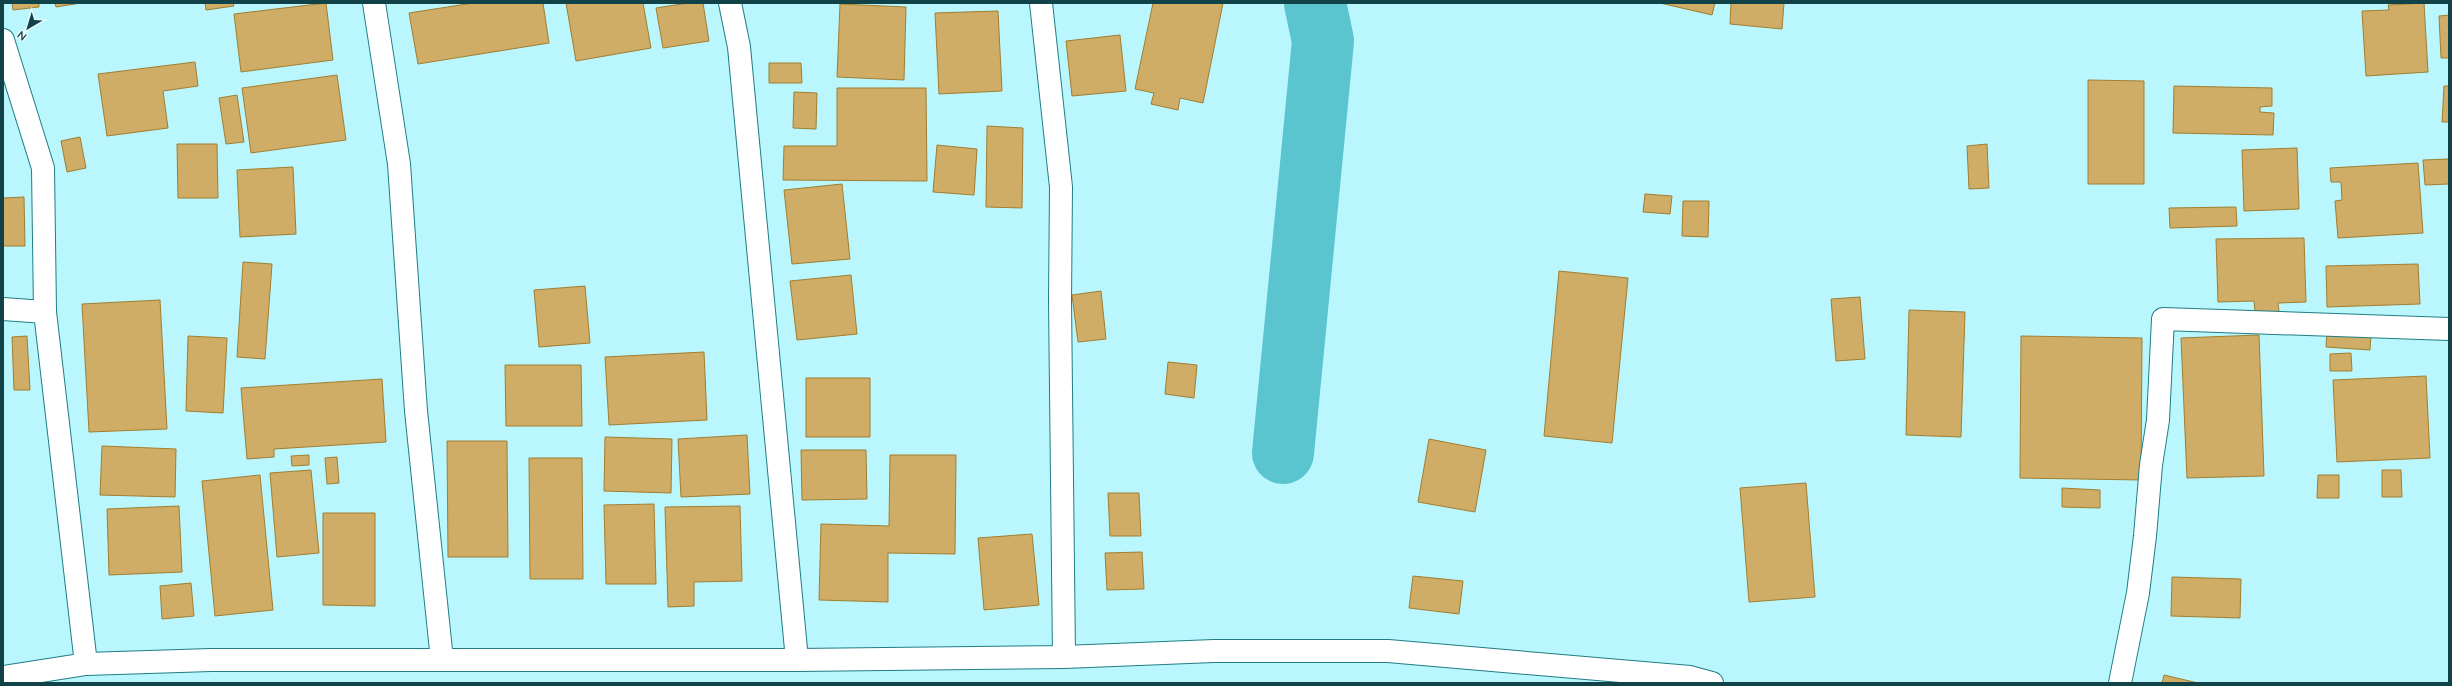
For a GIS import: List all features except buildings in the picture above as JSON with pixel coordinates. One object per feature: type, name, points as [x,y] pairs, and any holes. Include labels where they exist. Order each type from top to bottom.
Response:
[{"type":"street","points":[[374,3],[399,164],[416,411],[442,660]]},
{"type":"street","points":[[730,3],[739,47],[797,660]]},
{"type":"street","points":[[1041,3],[1061,188],[1060,301],[1064,657]]},
{"type":"street","points":[[3,40],[43,168],[45,312],[86,664]]},
{"type":"street","points":[[3,309],[45,312]]},
{"type":"street","points":[[2120,683],[2138,593],[2145,536],[2151,465],[2158,420],[2163,319],[2449,329]]},
{"type":"street","points":[[3,677],[86,664],[211,660],[797,660],[1064,657],[1214,651],[1388,650],[1690,677],[1712,683]]},
{"type":"waterway","points":[[1283,453],[1323,41],[1315,3]]}]
